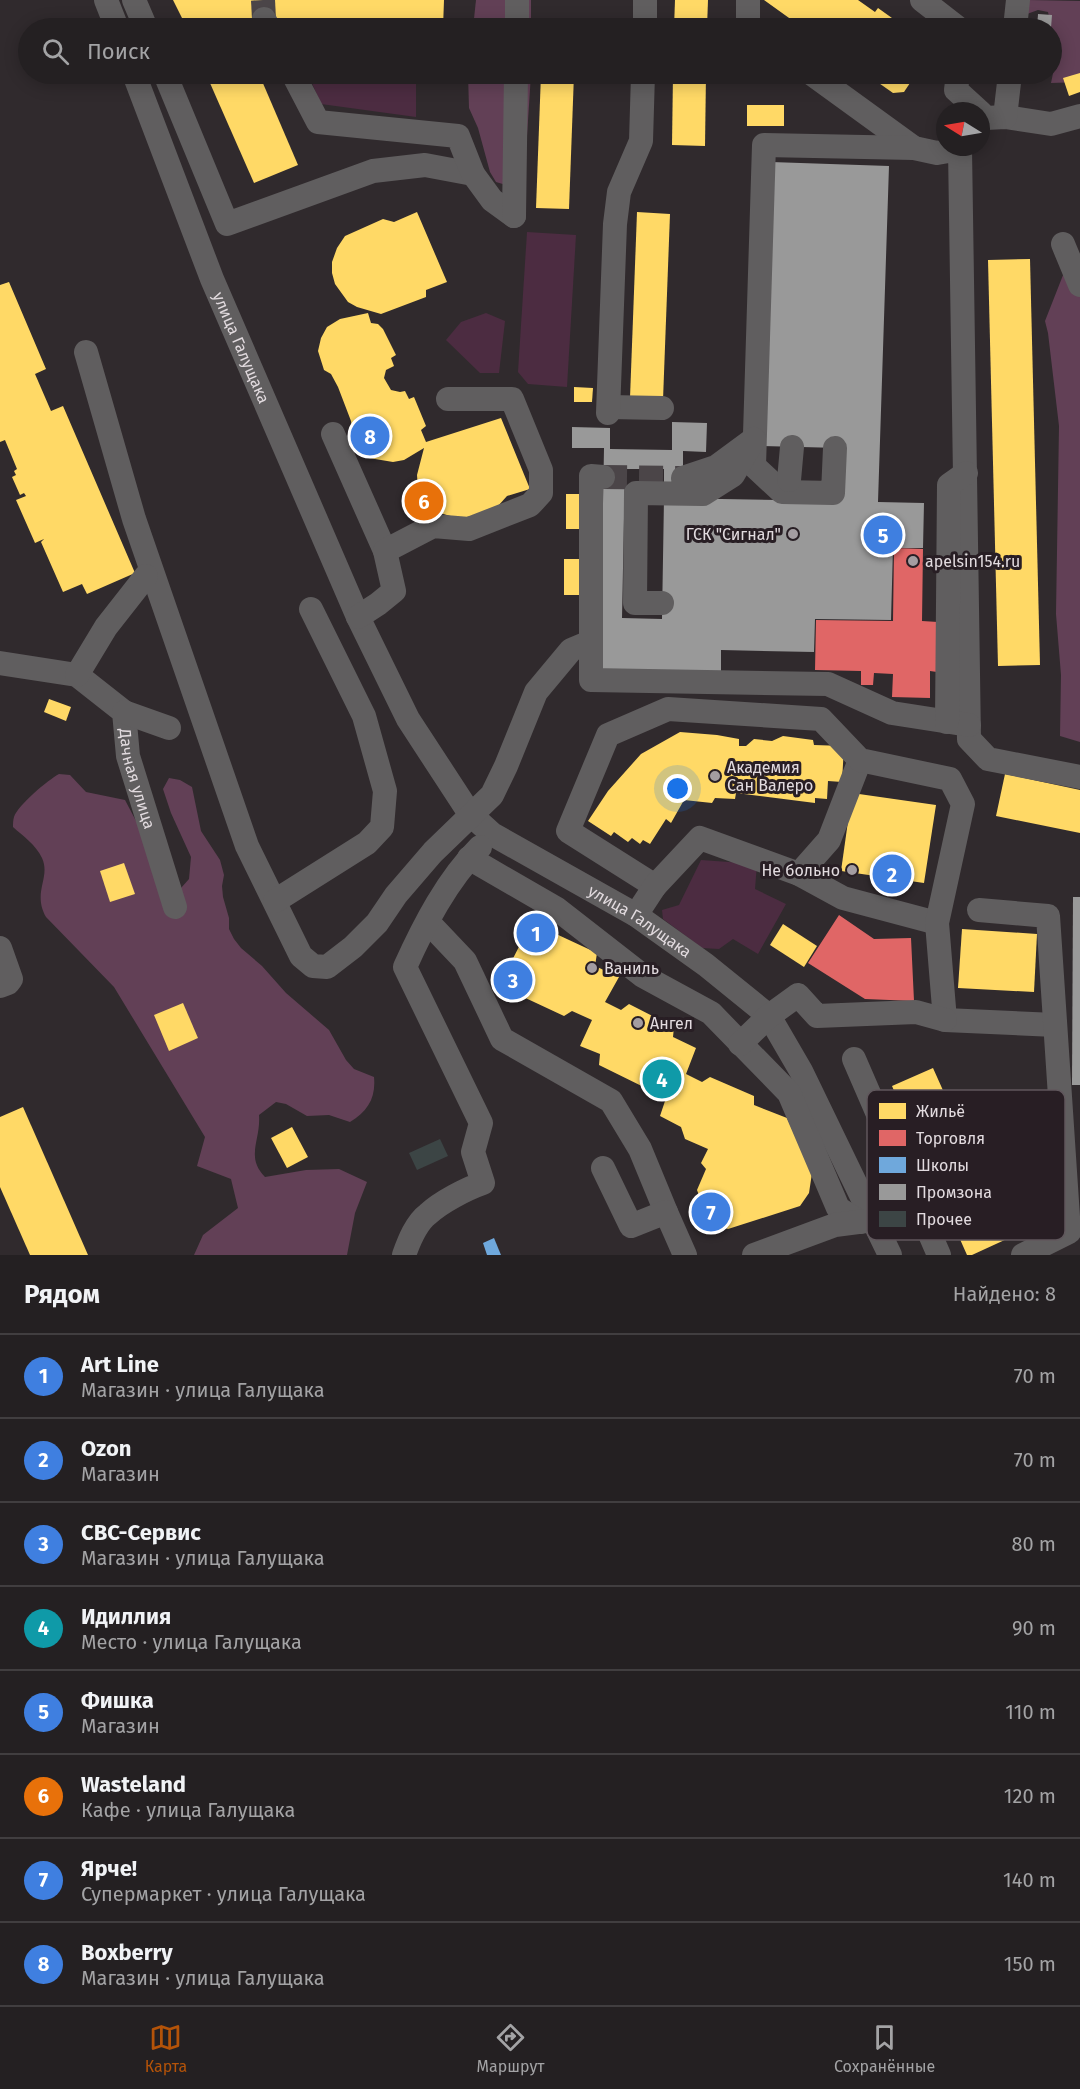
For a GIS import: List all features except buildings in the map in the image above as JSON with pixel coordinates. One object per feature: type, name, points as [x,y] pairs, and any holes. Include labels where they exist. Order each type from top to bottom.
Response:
[{"type":"street","points":[[106,0],[113,18]]},
{"type":"street","points":[[134,0],[142,18]]},
{"type":"street","points":[[517,0],[517,18]]},
{"type":"street","points":[[645,0],[645,18]]},
{"type":"street","points":[[748,0],[748,18]]},
{"type":"street","points":[[922,0],[945,18]]},
{"type":"street","points":[[1016,18],[1017,0]]},
{"type":"street","name":"улица Галущака","points":[[138,84],[212,279],[358,617],[408,719],[470,814],[492,834],[636,915],[706,965],[769,1016],[801,1071],[867,1221]]},
{"type":"street","points":[[169,84],[227,224],[216,249],[212,279]]},
{"type":"street","points":[[298,84],[318,122],[458,136],[473,174],[492,200],[514,216],[516,84]]},
{"type":"street","points":[[643,84],[641,141],[619,192],[615,227],[609,410],[662,408]]},
{"type":"street","points":[[826,84],[914,148]]},
{"type":"street","points":[[957,84],[956,90],[970,102]]},
{"type":"street","points":[[990,111],[1005,84]]},
{"type":"street","points":[[990,117],[1051,124],[1080,116]]},
{"type":"street","points":[[733,476],[745,484],[776,482],[827,475],[831,448],[833,493],[782,492],[754,466],[764,145],[793,154],[914,148],[936,153]]},
{"type":"street","points":[[961,156],[966,473],[958,724],[988,759],[1080,777]]},
{"type":"street","points":[[227,224],[374,171],[425,165],[473,174]]},
{"type":"street","points":[[1063,244],[1080,285]]},
{"type":"street","points":[[86,352],[134,519],[247,846],[301,956],[313,966],[327,967],[353,947],[376,923],[396,895],[433,852],[492,795],[536,693],[571,650],[590,642]]},
{"type":"street","points":[[385,551],[433,526],[469,529],[530,505],[541,493],[541,470],[512,399],[448,399]]},
{"type":"street","points":[[333,434],[385,551],[394,591],[358,617]]},
{"type":"street","points":[[662,603],[635,603],[636,493],[704,494],[733,476],[754,439]]},
{"type":"street","points":[[683,478],[716,467],[754,439]]},
{"type":"street","points":[[776,482],[792,447]]},
{"type":"street","points":[[603,477],[591,476],[591,680],[828,684],[892,713],[958,724]]},
{"type":"street","points":[[77,675],[106,627],[146,576]]},
{"type":"street","points":[[275,901],[312,880],[367,843],[382,827],[386,790],[364,716],[311,609]]},
{"type":"street","name":"Дачная улица","points":[[0,663],[77,675],[124,712],[128,756],[175,907]]},
{"type":"street","points":[[655,886],[568,831],[608,735],[668,709],[821,719],[860,760],[950,779],[963,804],[937,922],[945,1020]]},
{"type":"street","points":[[124,712],[169,728]]},
{"type":"street","points":[[799,874],[829,840],[860,760]]},
{"type":"street","points":[[404,1255],[410,1238],[427,1214],[472,1187],[483,1183],[473,1152],[481,1123],[405,967],[418,939],[460,868],[492,834]]},
{"type":"street","points":[[636,915],[655,886],[700,838],[799,874],[843,898],[937,922]]},
{"type":"street","points":[[469,858],[557,909],[644,976],[711,1013],[789,1093],[838,1208],[867,1221]]},
{"type":"street","points":[[979,910],[1048,916],[1061,1090]]},
{"type":"street","points":[[428,922],[465,961],[502,1039],[611,1101],[640,1149],[686,1255]]},
{"type":"street","points":[[0,948],[11,979],[0,986]]},
{"type":"street","points":[[740,1044],[769,1016],[798,995],[817,1016],[916,1012],[945,1020],[1055,1025]]},
{"type":"street","points":[[854,1059],[867,1090]]},
{"type":"street","points":[[1065,1130],[1075,1235]]},
{"type":"street","points":[[603,1168],[631,1226],[666,1212]]},
{"type":"street","points":[[754,1255],[834,1226],[867,1221]]},
{"type":"street","name":"улица Галущака","points":[[880,1240],[890,1255]]},
{"type":"street","points":[[932,1240],[939,1255]]},
{"type":"street","points":[[1023,1255],[1062,1240]]},
{"type":"shaded area","points":[[476,0],[531,0],[531,18],[474,18]]},
{"type":"shaded area","points":[[1028,0],[1080,1],[1080,82],[1062,83],[1062,18],[1049,18],[1048,12],[1038,10],[1027,14]]},
{"type":"shaded area","points":[[312,84],[416,84],[416,117],[321,104]]},
{"type":"shaded area","points":[[468,84],[530,84],[527,136],[520,168],[506,185],[496,182],[490,172],[478,128],[469,108]]},
{"type":"shaded area","points":[[527,232],[576,235],[567,387],[528,384],[518,372]]},
{"type":"shaded area","points":[[1067,265],[1080,295],[1080,742],[1060,736],[1061,675],[1056,614],[1059,426],[1045,321]]},
{"type":"shaded area","points":[[486,313],[505,321],[499,373],[480,373],[446,340],[461,322]]},
{"type":"shaded area","points":[[59,774],[70,775],[86,792],[125,800],[176,897],[189,879],[191,857],[163,789],[169,778],[180,780],[192,787],[201,831],[220,860],[224,875],[223,897],[229,918],[229,929],[234,939],[286,993],[329,1030],[346,1060],[354,1069],[374,1077],[374,1091],[370,1103],[350,1122],[329,1115],[307,1116],[286,1104],[276,1102],[259,1115],[255,1155],[259,1170],[265,1177],[306,1170],[339,1169],[367,1182],[355,1213],[347,1255],[194,1255],[203,1235],[238,1208],[231,1179],[197,1166],[205,1137],[114,987],[46,917],[41,900],[44,872],[42,858],[33,845],[13,827],[14,817],[21,806]]},
{"type":"shaded area","points":[[701,860],[757,864],[755,889],[786,904],[758,954],[733,939],[719,949],[702,948],[663,919],[662,910],[679,905]]},
{"type":"tunnel","points":[[263,0],[264,18]]},
{"type":"tunnel","points":[[603,477],[683,478]]},
{"type":"place","name":"Boxberry","points":[[370,436]]},
{"type":"place","name":"Wasteland","points":[[424,501]]},
{"type":"place","name":"ГСК \"Сигнал\"","points":[[793,534]]},
{"type":"place","name":"Фишка","points":[[883,535]]},
{"type":"place","name":"apelsin154.ru","points":[[913,561]]},
{"type":"place","name":"Академия Сан Валеро","points":[[715,776]]},
{"type":"place","name":"Не больно","points":[[852,870]]},
{"type":"place","name":"Ozon","points":[[892,874]]},
{"type":"place","name":"Art Line","points":[[536,933]]},
{"type":"place","name":"Ваниль","points":[[592,968]]},
{"type":"place","name":"СВС-Сервис","points":[[513,980]]},
{"type":"place","name":"Ангел","points":[[638,1023]]},
{"type":"place","name":"Идиллия","points":[[662,1079]]},
{"type":"place","name":"Ярче!","points":[[711,1212]]}]
